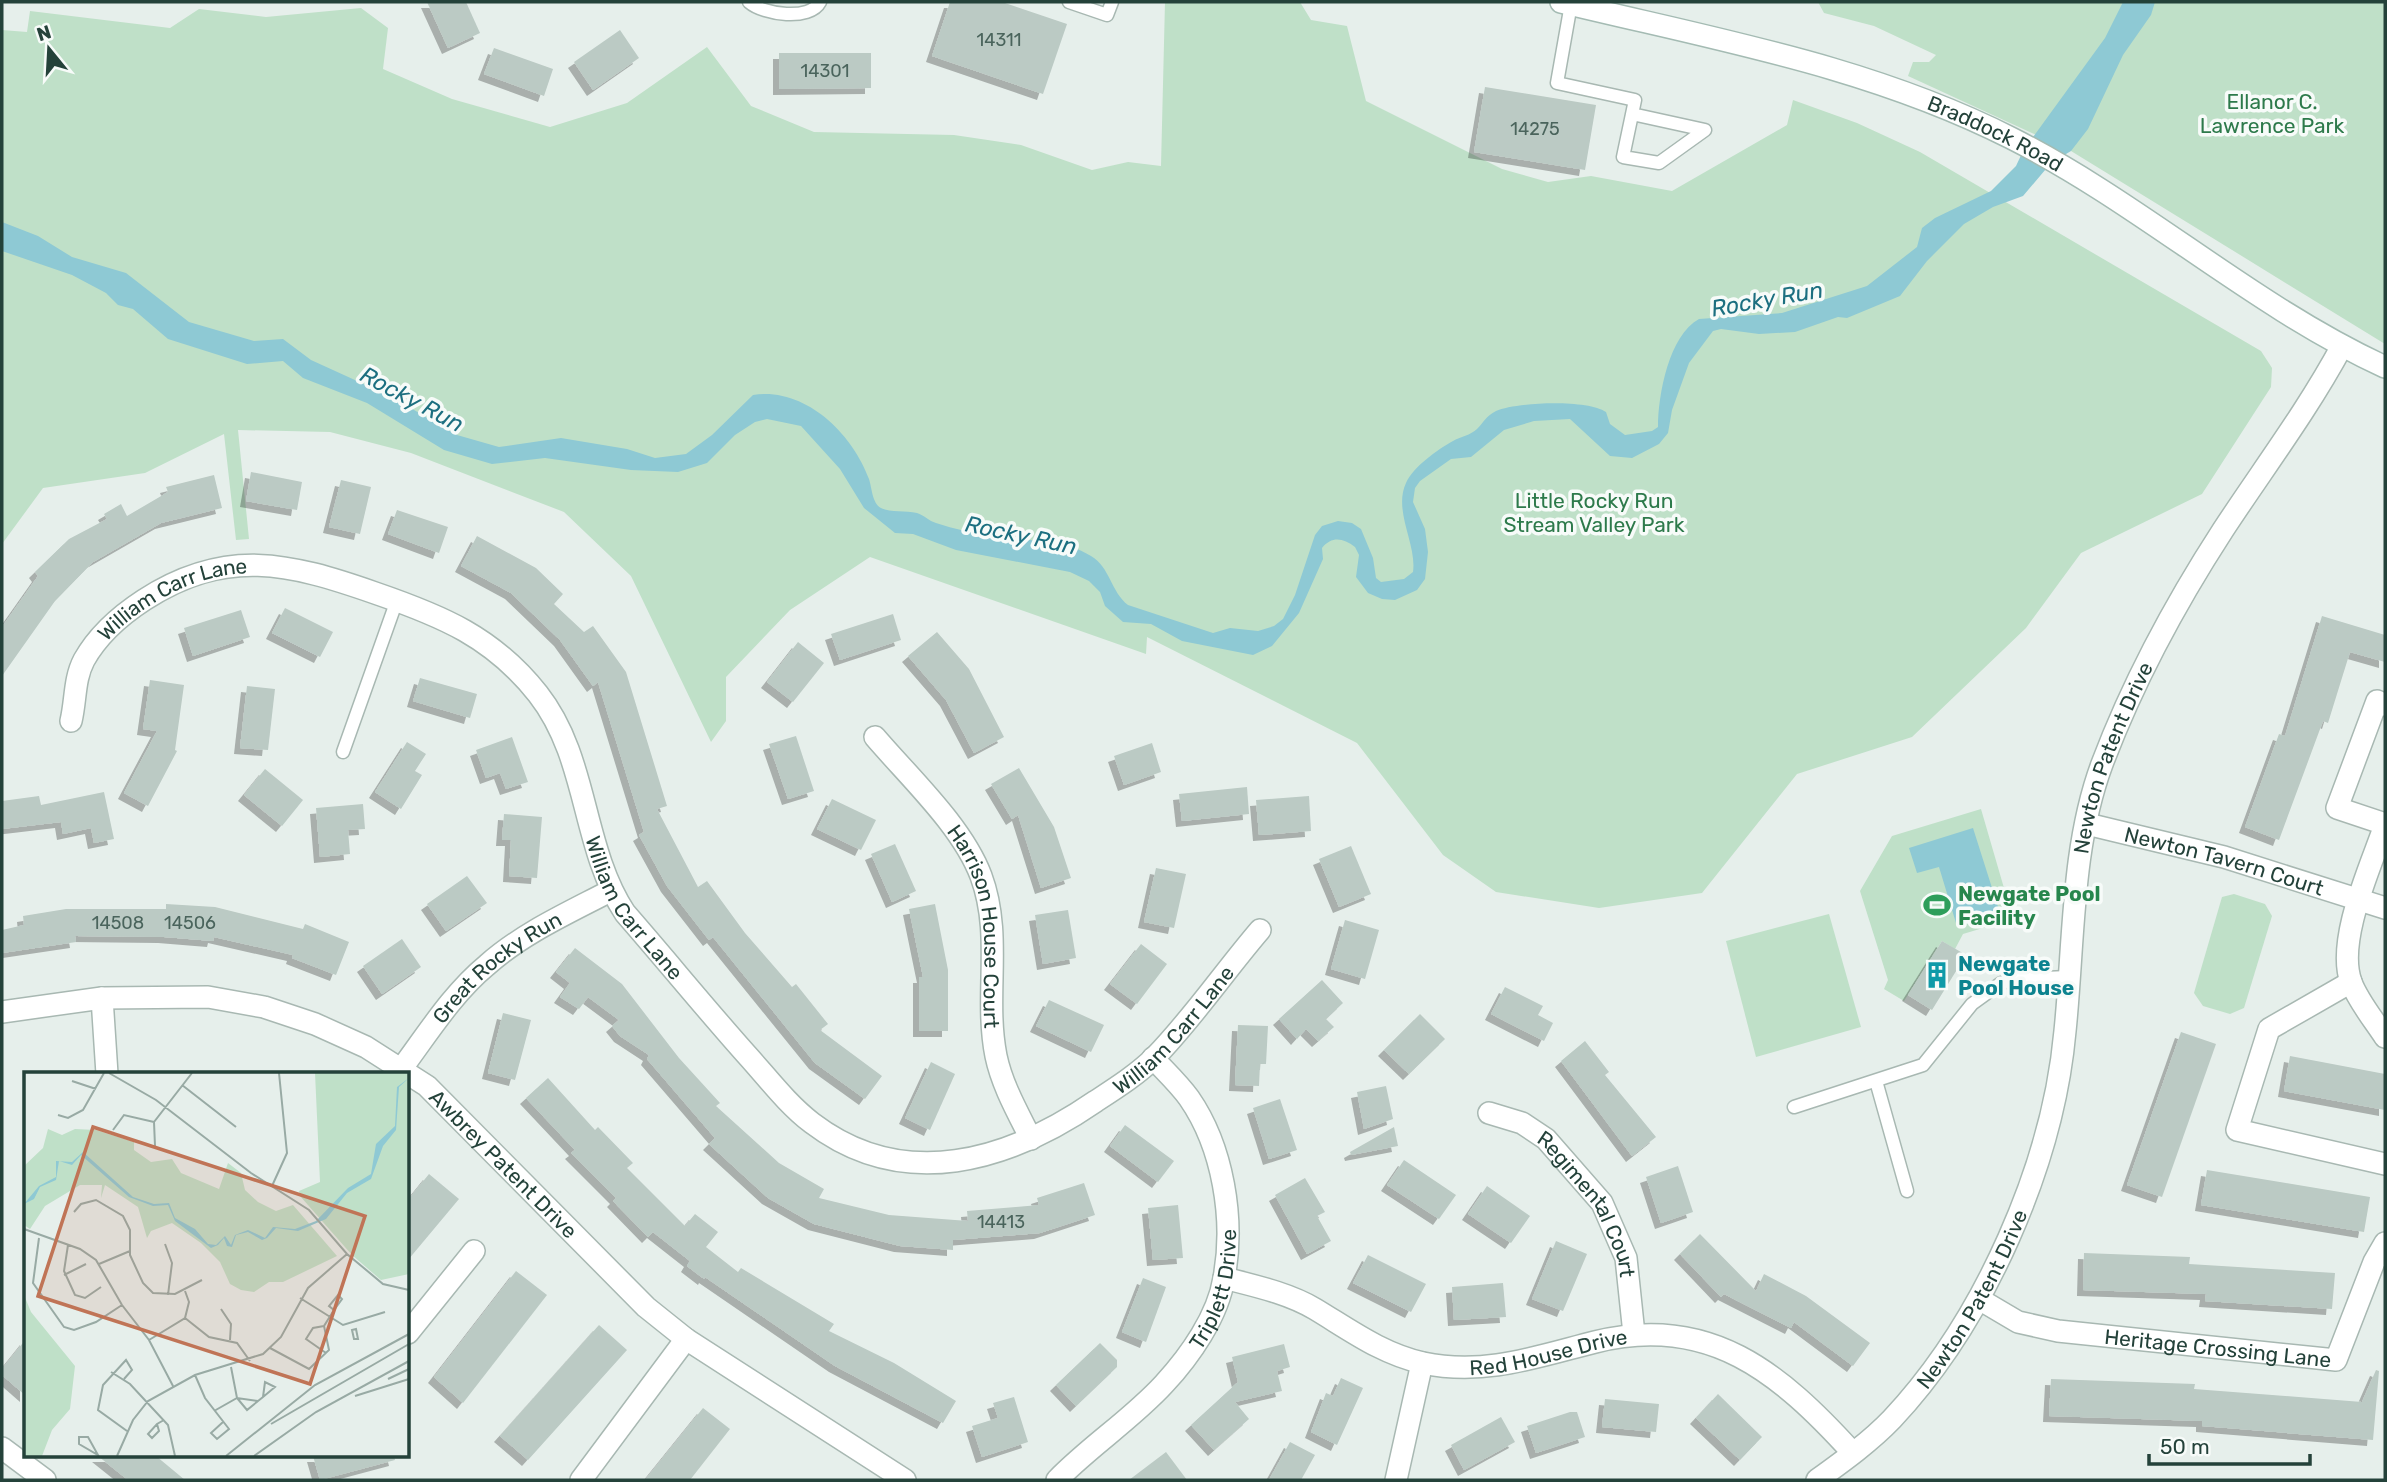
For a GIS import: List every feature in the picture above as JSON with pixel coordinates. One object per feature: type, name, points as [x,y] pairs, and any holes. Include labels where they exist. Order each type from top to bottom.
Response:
[{"type":"street","name":"Braddock Road","points":[[1568,3],[1835,69],[1928,100],[2013,139],[2066,169],[2223,275],[2342,346],[2385,367]]},
{"type":"street","name":"Newton Patent Drive","points":[[1817,1480],[1891,1420],[1979,1299],[2033,1180],[2049,1123],[2065,1034],[2068,977],[2087,824],[2100,769],[2147,662],[2216,542],[2318,390],[2342,346]]},
{"type":"street","name":"William Carr Lane","points":[[71,721],[78,674],[85,658],[125,612],[176,581],[212,570],[242,565],[287,566],[319,573],[397,600],[463,627],[512,663],[539,695],[570,752],[598,858],[610,891],[625,914],[797,1111],[834,1137],[882,1157],[938,1164],[983,1158],[1031,1139],[1081,1112],[1153,1058],[1260,930]]},
{"type":"street","points":[[2385,705],[2377,701],[2337,808],[2385,825],[2358,902],[2346,956],[2351,982],[2385,1037]]},
{"type":"street","name":"Harrison House Court","points":[[875,737],[962,839],[981,876],[993,930],[993,1026],[996,1055],[1008,1091],[1031,1139]]},
{"type":"street","name":"Newton Tavern Court","points":[[2087,824],[2224,857],[2358,902],[2385,908]]},
{"type":"street","name":"Great Rocky Run","points":[[402,1068],[454,999],[484,967],[528,934],[610,891]]},
{"type":"street","points":[[2351,982],[2269,1029],[2237,1130],[2385,1164]]},
{"type":"street","name":"Awbrey Patent Drive","points":[[2,1012],[102,998],[208,997],[264,1007],[316,1024],[407,1072]]},
{"type":"street","points":[[102,998],[107,1072]]},
{"type":"street","name":"Triplett Drive","points":[[1057,1480],[1147,1400],[1177,1369],[1212,1313],[1224,1278],[1227,1205],[1212,1142],[1189,1097],[1153,1058]]},
{"type":"street","name":"Awbrey Patent Drive","points":[[410,1075],[449,1107],[646,1307],[686,1339],[905,1480]]},
{"type":"street","name":"Regimental Court","points":[[1489,1113],[1522,1123],[1546,1139],[1602,1203],[1626,1258],[1634,1334]]},
{"type":"street","name":"Heritage Crossing Lane","points":[[1979,1299],[2018,1322],[2058,1331],[2336,1360],[2368,1274],[2385,1243]]},
{"type":"street","points":[[410,1331],[474,1251]]},
{"type":"street","name":"Red House Drive","points":[[1224,1278],[1297,1300],[1381,1349],[1422,1363],[1464,1369],[1498,1367],[1634,1334],[1664,1335],[1704,1343],[1755,1364],[1780,1380],[1813,1409],[1852,1452]]},
{"type":"street","points":[[581,1480],[686,1339]]},
{"type":"street","points":[[1396,1480],[1422,1363]]},
{"type":"street","points":[[2,1448],[45,1480]]},
{"type":"lane","points":[[750,2],[760,9],[806,14],[815,10],[820,2]]},
{"type":"lane","points":[[1069,2],[1107,15],[1112,2]]},
{"type":"lane","points":[[1568,3],[1556,83],[1635,100],[1632,114],[1623,157],[1659,163],[1705,130],[1632,114]]},
{"type":"lane","points":[[343,752],[397,600]]},
{"type":"lane","points":[[1794,1107],[1923,1065],[1972,1004],[2001,983],[2020,979],[2068,977]]},
{"type":"lane","points":[[1877,1081],[1907,1191]]},
{"type":"green space","name":"Little Rocky Run Stream Valley Park","points":[[1165,2],[1300,2],[1311,20],[1347,26],[1366,101],[1502,169],[1548,182],[1591,176],[1672,191],[1787,125],[1793,100],[1857,123],[1920,152],[2261,351],[2272,368],[2271,387],[2202,494],[2081,553],[2026,628],[1912,737],[1797,774],[1702,893],[1599,908],[1496,892],[1443,855],[1357,743],[1147,637],[1146,654],[870,557],[790,610],[726,677],[726,721],[711,742],[631,576],[564,512],[411,453],[330,432],[238,430],[249,539],[236,540],[224,434],[145,473],[43,488],[2,544],[2,30],[27,32],[30,11],[170,28],[199,9],[266,17],[361,8],[388,28],[383,69],[452,99],[550,127],[627,103],[707,47],[751,106],[814,132],[954,135],[1021,145],[1092,170],[1128,162],[1161,166]]},
{"type":"green space","name":"Ellanor C. Lawrence Park","points":[[1818,2],[2385,2],[2385,344],[2071,151],[1908,76],[1913,62],[1929,62],[1936,55],[1874,26],[1824,13]]},
{"type":"green space","name":"Newgate Pool Facility","points":[[1981,809],[2013,919],[1963,934],[1955,949],[1942,941],[1904,1001],[1884,989],[1888,980],[1860,891],[1892,836]]},
{"type":"green space","points":[[2234,894],[2265,904],[2272,916],[2244,1008],[2230,1014],[2203,1006],[2194,993],[2222,897]]},
{"type":"green space","points":[[1829,914],[1861,1027],[1756,1057],[1726,941]]},
{"type":"water","name":"Rocky Run","points":[[2123,2],[2155,2],[2151,15],[2123,55],[2088,129],[2071,151],[2051,163],[2023,196],[1993,207],[1964,224],[1927,261],[1900,296],[1847,318],[1838,317],[1795,332],[1759,334],[1721,329],[1713,331],[1689,363],[1672,410],[1668,433],[1659,444],[1632,458],[1610,456],[1570,419],[1534,421],[1504,430],[1471,457],[1451,459],[1420,481],[1415,488],[1413,502],[1425,529],[1428,552],[1425,579],[1417,590],[1395,600],[1382,599],[1368,593],[1356,577],[1359,555],[1355,547],[1342,540],[1334,540],[1322,548],[1323,559],[1299,613],[1272,646],[1253,655],[1182,641],[1151,624],[1123,622],[1105,606],[1100,592],[1089,581],[1070,572],[956,550],[913,534],[895,533],[864,508],[840,469],[801,426],[767,419],[755,422],[735,435],[707,463],[678,472],[631,470],[545,458],[492,464],[444,450],[367,403],[303,378],[283,361],[247,364],[168,339],[133,309],[118,305],[106,293],[72,275],[2,251],[2,222],[38,236],[72,257],[126,273],[189,322],[254,341],[283,339],[311,360],[390,396],[457,435],[499,447],[561,438],[627,449],[655,458],[686,454],[712,435],[753,395],[772,394],[791,398],[808,406],[839,430],[861,462],[874,499],[881,508],[917,513],[936,523],[971,532],[1066,545],[1097,561],[1128,605],[1213,633],[1230,628],[1258,631],[1274,626],[1283,619],[1295,595],[1315,535],[1322,526],[1338,521],[1352,523],[1361,529],[1373,558],[1376,578],[1381,582],[1404,579],[1413,572],[1412,550],[1402,505],[1409,477],[1426,459],[1453,441],[1475,431],[1496,411],[1535,404],[1584,405],[1606,412],[1610,424],[1625,435],[1652,431],[1658,427],[1663,383],[1673,352],[1680,338],[1699,319],[1782,313],[1867,286],[1917,247],[1922,228],[1935,218],[1991,191],[2016,166],[2023,151],[2105,38]]},
{"type":"water","points":[[1973,828],[1999,910],[1956,923],[1939,867],[1917,873],[1909,848]]},
{"type":"building","points":[[427,2],[466,2],[480,33],[448,48]]},
{"type":"building","points":[[950,2],[1002,2],[1067,24],[1043,94],[932,56]]},
{"type":"building","points":[[620,30],[639,58],[593,90],[574,62]]},
{"type":"building","points":[[494,48],[553,69],[544,96],[484,74]]},
{"type":"building","points":[[779,53],[871,53],[871,88],[779,89]]},
{"type":"building","points":[[1485,87],[1596,105],[1585,170],[1474,152]]},
{"type":"building","points":[[251,472],[302,482],[297,510],[246,501]]},
{"type":"building","points":[[214,475],[222,508],[161,523],[93,562],[55,601],[2,676],[2,627],[38,576],[35,572],[69,539],[107,519],[104,514],[121,504],[127,516],[168,492],[166,487]]},
{"type":"building","points":[[341,480],[371,487],[360,534],[329,527]]},
{"type":"building","points":[[397,510],[448,527],[439,553],[388,534]]},
{"type":"building","points":[[477,536],[536,568],[563,594],[554,604],[584,632],[593,626],[626,672],[667,806],[657,809],[698,887],[707,881],[745,933],[792,987],[796,984],[828,1024],[820,1030],[882,1076],[865,1099],[815,1063],[713,937],[709,940],[667,886],[639,835],[644,832],[598,682],[593,686],[560,640],[511,593],[461,566]]},
{"type":"building","points":[[285,608],[333,632],[320,657],[272,633]]},
{"type":"building","points":[[241,610],[250,637],[193,656],[184,628]]},
{"type":"building","points":[[893,614],[901,640],[840,660],[831,634]]},
{"type":"building","points":[[2322,616],[2385,635],[2385,662],[2350,652],[2328,723],[2323,721],[2279,840],[2245,827],[2279,734],[2285,736]]},
{"type":"building","points":[[937,632],[969,669],[1004,737],[974,753],[946,700],[908,656]]},
{"type":"building","points":[[798,642],[824,663],[793,702],[767,682]]},
{"type":"building","points":[[420,678],[477,694],[470,718],[413,701]]},
{"type":"building","points":[[150,680],[184,685],[177,751],[148,806],[124,793],[157,731],[143,729]]},
{"type":"building","points":[[247,686],[275,689],[268,750],[240,748]]},
{"type":"building","points":[[796,736],[814,791],[788,799],[769,744]]},
{"type":"building","points":[[512,737],[528,782],[506,789],[500,773],[486,778],[476,750]]},
{"type":"building","points":[[407,742],[426,754],[415,771],[422,775],[401,809],[375,792]]},
{"type":"building","points":[[1152,743],[1161,772],[1124,785],[1114,756]]},
{"type":"building","points":[[1019,768],[1054,827],[1071,878],[1041,888],[1018,815],[1012,819],[991,784]]},
{"type":"building","points":[[265,769],[303,800],[282,826],[244,795]]},
{"type":"building","points":[[1247,787],[1249,814],[1182,821],[1179,794]]},
{"type":"building","points":[[104,792],[114,839],[94,843],[91,828],[63,834],[61,822],[2,829],[2,801],[39,796],[41,805]]},
{"type":"building","points":[[1309,796],[1311,831],[1259,835],[1256,800]]},
{"type":"building","points":[[832,799],[876,820],[861,850],[817,829]]},
{"type":"building","points":[[363,804],[365,829],[348,830],[350,854],[320,857],[316,808]]},
{"type":"building","points":[[504,814],[542,817],[537,878],[509,876],[511,840],[502,840]]},
{"type":"building","points":[[895,844],[916,891],[892,902],[871,854]]},
{"type":"building","points":[[1351,846],[1371,894],[1339,907],[1319,859]]},
{"type":"building","points":[[1156,868],[1186,874],[1174,928],[1144,922]]},
{"type":"building","points":[[467,876],[487,903],[446,931],[427,904]]},
{"type":"building","points":[[166,904],[215,907],[303,929],[305,924],[349,942],[336,975],[292,958],[293,955],[214,937],[213,941],[164,937],[75,936],[76,942],[2,953],[2,930],[24,925],[23,916],[66,909],[166,909]]},
{"type":"building","points":[[935,904],[948,970],[948,1031],[919,1031],[919,977],[923,977],[909,909]]},
{"type":"building","points":[[1068,910],[1076,958],[1043,964],[1035,915]]},
{"type":"building","points":[[1345,920],[1379,930],[1365,979],[1331,969]]},
{"type":"building","points":[[402,939],[421,967],[382,994],[363,966]]},
{"type":"building","name":"Newgate Pool House","points":[[1942,941],[1966,955],[1932,1010],[1908,995]]},
{"type":"building","points":[[1141,944],[1167,964],[1137,1004],[1110,984]]},
{"type":"building","points":[[575,948],[622,984],[679,1058],[720,1103],[716,1106],[779,1163],[824,1189],[819,1198],[889,1215],[968,1221],[967,1211],[1039,1205],[1037,1198],[1084,1183],[1095,1215],[1040,1233],[953,1240],[953,1250],[900,1246],[814,1224],[768,1198],[709,1144],[715,1138],[647,1059],[649,1055],[620,1036],[612,1026],[619,1020],[588,997],[579,1009],[560,997],[570,983],[556,972]]},
{"type":"building","points":[[1322,980],[1343,1003],[1326,1019],[1334,1027],[1318,1041],[1306,1029],[1297,1039],[1279,1019]]},
{"type":"building","points":[[1505,987],[1543,1006],[1538,1015],[1553,1023],[1544,1041],[1491,1014]]},
{"type":"building","points":[[1049,1000],[1104,1025],[1091,1052],[1036,1026]]},
{"type":"building","points":[[503,1013],[531,1020],[515,1080],[488,1073]]},
{"type":"building","points":[[1420,1014],[1445,1039],[1409,1074],[1384,1050]]},
{"type":"building","points":[[1238,1025],[1268,1026],[1266,1064],[1260,1064],[1259,1086],[1235,1085]]},
{"type":"building","points":[[2181,1032],[2216,1044],[2162,1197],[2127,1185]]},
{"type":"building","points":[[1585,1041],[1609,1072],[1605,1075],[1656,1137],[1632,1156],[1561,1061]]},
{"type":"building","points":[[2290,1056],[2385,1074],[2385,1110],[2284,1091]]},
{"type":"building","points":[[931,1062],[955,1074],[930,1130],[905,1118]]},
{"type":"building","points":[[548,1078],[595,1130],[598,1127],[633,1163],[627,1168],[685,1226],[695,1214],[718,1232],[706,1247],[738,1272],[741,1268],[834,1324],[829,1331],[894,1363],[956,1401],[943,1423],[835,1366],[705,1277],[704,1279],[687,1266],[690,1261],[653,1232],[648,1237],[613,1201],[616,1198],[571,1153],[575,1150],[526,1098]]},
{"type":"building","points":[[1386,1086],[1393,1119],[1364,1129],[1357,1092]]},
{"type":"building","points":[[1280,1099],[1297,1150],[1269,1159],[1253,1108]]},
{"type":"building","points":[[1125,1125],[1174,1161],[1158,1182],[1110,1146]]},
{"type":"building","points":[[1394,1127],[1398,1146],[1351,1155],[1350,1152]]},
{"type":"building","points":[[1404,1160],[1456,1195],[1439,1219],[1387,1185]]},
{"type":"building","points":[[1678,1166],[1693,1212],[1661,1223],[1646,1177]]},
{"type":"building","points":[[2207,1170],[2370,1197],[2364,1232],[2201,1205]]},
{"type":"building","points":[[429,1174],[459,1199],[410,1258],[410,1198]]},
{"type":"building","points":[[1305,1178],[1325,1212],[1317,1216],[1331,1241],[1307,1254],[1275,1195]]},
{"type":"building","points":[[1487,1186],[1530,1216],[1511,1243],[1468,1214]]},
{"type":"building","points":[[1178,1205],[1183,1258],[1153,1260],[1148,1208]]},
{"type":"building","points":[[1700,1234],[1756,1291],[1764,1274],[1806,1296],[1870,1343],[1853,1366],[1794,1322],[1791,1328],[1724,1294],[1721,1297],[1680,1254]]},
{"type":"building","points":[[1556,1241],[1587,1254],[1563,1311],[1532,1299]]},
{"type":"building","points":[[2084,1253],[2190,1257],[2189,1264],[2335,1273],[2332,1309],[2205,1301],[2206,1294],[2083,1290]]},
{"type":"building","points":[[1368,1255],[1426,1284],[1411,1312],[1353,1283]]},
{"type":"building","points":[[516,1271],[547,1295],[463,1403],[434,1377]]},
{"type":"building","points":[[1143,1278],[1166,1287],[1146,1342],[1122,1332]]},
{"type":"building","points":[[1503,1283],[1506,1317],[1454,1320],[1452,1287]]},
{"type":"building","points":[[599,1325],[627,1350],[528,1460],[500,1436]]},
{"type":"building","points":[[24,1342],[24,1394],[2,1375],[2,1369]]},
{"type":"building","points":[[1100,1343],[1117,1360],[1117,1367],[1076,1406],[1056,1385]]},
{"type":"building","points":[[1284,1344],[1290,1367],[1277,1371],[1282,1391],[1235,1402],[1249,1419],[1214,1450],[1191,1425],[1238,1382],[1232,1357]]},
{"type":"building","points":[[2376,1370],[2379,1371],[2373,1440],[2202,1426],[2202,1421],[2049,1416],[2051,1379],[2195,1384],[2194,1389],[2362,1402]]},
{"type":"building","points":[[1341,1378],[1363,1388],[1337,1445],[1311,1432],[1326,1393],[1333,1396]]},
{"type":"building","points":[[1718,1394],[1762,1437],[1740,1460],[1696,1418]]},
{"type":"building","points":[[1014,1397],[1028,1442],[982,1457],[972,1426],[998,1418],[993,1403]]},
{"type":"building","points":[[1605,1399],[1659,1404],[1656,1432],[1602,1427]]},
{"type":"building","points":[[703,1408],[730,1429],[690,1480],[645,1480]]},
{"type":"building","points":[[1577,1412],[1585,1437],[1536,1453],[1527,1426]]},
{"type":"building","points":[[1501,1417],[1515,1442],[1464,1470],[1451,1445]]},
{"type":"building","points":[[1290,1442],[1315,1455],[1301,1480],[1269,1480]]},
{"type":"building","points":[[1166,1452],[1187,1480],[1129,1480]]},
{"type":"building","points":[[100,1458],[158,1458],[185,1480],[128,1480]]},
{"type":"building","points":[[314,1458],[394,1458],[395,1460],[320,1480]]},
{"type":"place","name":"Newgate Pool Facility","points":[[1937,905]]},
{"type":"place","name":"Newgate Pool House","points":[[1937,975]]}]
